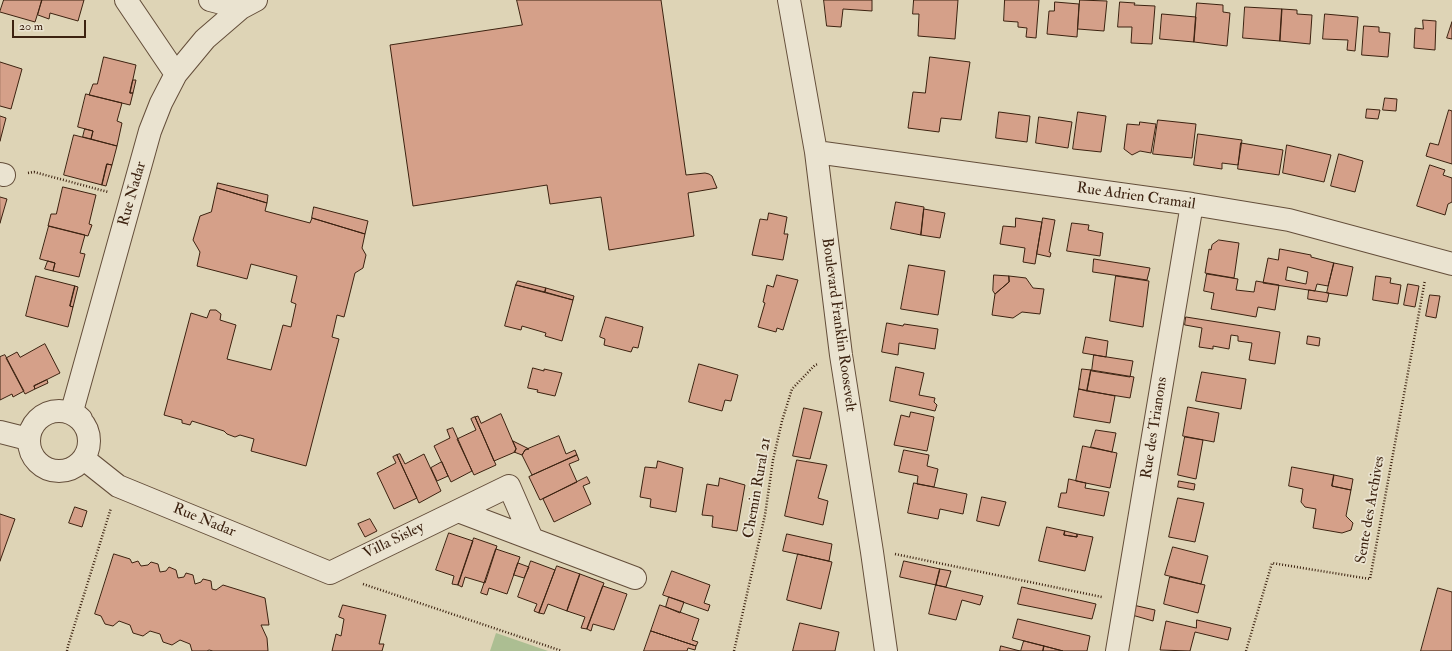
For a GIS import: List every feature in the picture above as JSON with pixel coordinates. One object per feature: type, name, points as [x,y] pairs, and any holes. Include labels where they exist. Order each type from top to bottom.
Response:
[{"type":"street","points":[[126,0],[176,74]]},
{"type":"street","points":[[210,0],[248,4]]},
{"type":"street","name":"Boulevard Franklin Roosevelt","points":[[789,0],[816,152],[841,355],[886,651]]},
{"type":"street","name":"Rue Nadar","points":[[248,4],[205,39],[176,74],[161,103],[150,131],[72,411],[81,419],[89,434],[88,451],[84,458],[118,486],[330,573]]},
{"type":"street","name":"Rue Adrien Cramail","points":[[816,152],[1192,204],[1288,220],[1452,264]]},
{"type":"street","name":"Rue des Trianons","points":[[1118,651],[1192,204]]},
{"type":"street","points":[[81,419],[72,413],[63,410],[48,412],[36,420],[28,439],[29,449],[33,458],[40,465],[49,469],[58,471],[68,470],[77,465],[84,458]]},
{"type":"street","points":[[0,432],[28,439]]},
{"type":"street","name":"Villa Sisley","points":[[330,573],[508,486],[532,539]]},
{"type":"street","points":[[458,511],[635,578]]},
{"type":"path","points":[[2,174],[34,172],[132,198]]},
{"type":"path","name":"Sente des Archives","points":[[1246,651],[1272,563],[1370,579],[1429,258]]},
{"type":"path","name":"Chemin Rural 21","points":[[734,651],[765,515],[773,460],[782,421],[792,389],[815,365],[841,355]]},
{"type":"path","points":[[67,651],[113,502]]},
{"type":"path","points":[[872,552],[899,554],[1126,602]]},
{"type":"path","points":[[330,573],[562,651]]},
{"type":"green space","points":[[496,633],[548,651],[490,651]]},
{"type":"building","points":[[4,0],[42,0],[35,22],[0,12]]},
{"type":"building","points":[[42,0],[84,0],[78,21],[50,13],[49,19],[38,15]]},
{"type":"building","points":[[517,0],[661,0],[686,175],[709,174],[712,176],[717,188],[688,193],[694,236],[609,250],[601,197],[550,204],[547,185],[413,206],[390,45],[522,25]]},
{"type":"building","points":[[824,0],[872,0],[872,11],[843,9],[841,27],[827,26]]},
{"type":"building","points":[[914,0],[958,0],[955,39],[918,36],[919,14],[913,14]]},
{"type":"building","points":[[1005,0],[1039,0],[1036,38],[1026,37],[1027,28],[1018,27],[1018,22],[1004,21]]},
{"type":"building","points":[[1080,0],[1107,1],[1104,31],[1078,29]]},
{"type":"building","points":[[1055,2],[1079,4],[1077,37],[1047,34],[1049,11],[1054,11]]},
{"type":"building","points":[[1120,2],[1135,3],[1134,5],[1155,6],[1152,44],[1131,43],[1132,27],[1118,27]]},
{"type":"building","points":[[1197,3],[1223,5],[1223,12],[1230,13],[1227,46],[1194,42]]},
{"type":"building","points":[[1245,7],[1282,9],[1280,41],[1243,38]]},
{"type":"building","points":[[1282,9],[1297,10],[1297,14],[1312,15],[1310,44],[1280,41]]},
{"type":"building","points":[[1162,14],[1196,17],[1194,42],[1160,39]]},
{"type":"building","points":[[1325,14],[1358,17],[1355,51],[1347,50],[1348,40],[1323,39]]},
{"type":"building","points":[[1423,20],[1436,21],[1435,50],[1414,48],[1415,28],[1423,29]]},
{"type":"building","points":[[1452,22],[1452,39],[1447,38]]},
{"type":"building","points":[[1364,26],[1379,27],[1379,32],[1390,33],[1388,57],[1362,55]]},
{"type":"building","points":[[104,57],[136,65],[130,93],[133,93],[130,105],[89,95],[93,84],[97,84]]},
{"type":"building","points":[[930,57],[970,62],[961,120],[941,118],[939,132],[908,128],[913,92],[925,93]]},
{"type":"building","points":[[0,62],[22,69],[11,109],[0,106]]},
{"type":"building","points":[[133,80],[136,80],[133,93],[130,93]]},
{"type":"building","points":[[86,94],[122,103],[117,121],[122,123],[117,146],[91,139],[93,131],[78,127]]},
{"type":"building","points":[[1385,98],[1397,99],[1396,111],[1383,110]]},
{"type":"building","points":[[1367,109],[1380,110],[1378,119],[1366,118]]},
{"type":"building","points":[[1449,110],[1452,111],[1452,164],[1426,156],[1430,143],[1438,145]]},
{"type":"building","points":[[999,112],[1030,116],[1027,142],[996,138]]},
{"type":"building","points":[[1078,112],[1106,116],[1101,152],[1073,149]]},
{"type":"building","points":[[0,116],[6,118],[0,141]]},
{"type":"building","points":[[1039,117],[1072,122],[1068,148],[1036,143]]},
{"type":"building","points":[[1158,120],[1196,124],[1192,158],[1153,154]]},
{"type":"building","points":[[1140,122],[1156,124],[1151,153],[1140,151],[1132,155],[1124,149],[1127,124],[1139,125]]},
{"type":"building","points":[[85,129],[93,131],[91,139],[83,137]]},
{"type":"building","points":[[1198,134],[1242,140],[1238,165],[1222,163],[1222,169],[1194,165]]},
{"type":"building","points":[[74,135],[117,146],[112,165],[107,164],[102,185],[64,175]]},
{"type":"building","points":[[1241,143],[1283,150],[1279,175],[1238,169]]},
{"type":"building","points":[[1287,145],[1331,155],[1324,182],[1283,173]]},
{"type":"building","points":[[1339,154],[1363,161],[1355,192],[1331,186]]},
{"type":"building","points":[[107,164],[112,165],[106,186],[102,185]]},
{"type":"building","points":[[1430,165],[1445,170],[1443,175],[1452,178],[1452,202],[1448,204],[1445,215],[1417,206]]},
{"type":"building","points":[[218,183],[268,195],[267,203],[217,188]]},
{"type":"building","points":[[63,187],[96,195],[89,224],[92,225],[88,236],[48,226],[51,214],[56,214]]},
{"type":"building","points":[[217,188],[267,203],[265,211],[310,223],[312,218],[365,234],[362,248],[366,255],[363,268],[355,273],[344,317],[337,315],[332,337],[339,339],[306,466],[251,451],[254,439],[240,435],[235,437],[224,431],[192,421],[190,425],[182,423],[182,420],[164,415],[191,313],[207,318],[210,310],[216,310],[221,314],[220,320],[236,325],[227,359],[271,370],[283,325],[291,327],[296,304],[291,302],[297,276],[251,264],[247,279],[197,266],[200,252],[193,240],[200,216],[211,212]]},
{"type":"building","points":[[0,197],[7,199],[0,223]]},
{"type":"building","points":[[896,202],[924,207],[921,235],[891,229]]},
{"type":"building","points":[[314,207],[368,221],[365,234],[312,218]]},
{"type":"building","points":[[924,209],[945,213],[940,238],[921,235]]},
{"type":"building","points":[[769,213],[787,217],[784,234],[788,234],[783,260],[752,255],[760,219],[767,220]]},
{"type":"building","points":[[1016,218],[1042,222],[1035,264],[1023,262],[1025,248],[1000,244],[1003,226],[1015,227]]},
{"type":"building","points":[[1043,218],[1055,220],[1049,252],[1051,253],[1050,257],[1037,254]]},
{"type":"building","points":[[1072,223],[1089,225],[1088,230],[1103,233],[1100,256],[1067,251]]},
{"type":"building","points":[[49,226],[85,235],[80,253],[85,254],[79,277],[53,271],[55,263],[40,259]]},
{"type":"building","points":[[1219,240],[1239,243],[1234,278],[1205,273],[1209,249],[1211,250],[1212,245]]},
{"type":"building","points":[[1280,249],[1311,255],[1311,257],[1334,263],[1328,286],[1317,284],[1315,291],[1263,283],[1268,258],[1278,260]],"holes":[[[1288,267],[1308,272],[1306,284],[1286,280]]]},
{"type":"building","points":[[1094,259],[1150,268],[1147,280],[1093,272]]},
{"type":"building","points":[[48,261],[55,263],[53,271],[45,269]]},
{"type":"building","points":[[1334,263],[1353,267],[1347,296],[1327,293]]},
{"type":"building","points":[[909,265],[945,271],[938,315],[901,309]]},
{"type":"building","points":[[1207,274],[1238,279],[1236,290],[1254,292],[1256,281],[1279,285],[1275,310],[1258,307],[1256,317],[1211,309],[1214,293],[1204,291]]},
{"type":"building","points":[[777,275],[798,280],[783,330],[777,328],[776,332],[758,327],[765,303],[763,302],[767,285],[773,287]]},
{"type":"building","points":[[994,275],[1009,276],[1009,282],[995,294],[993,291]]},
{"type":"building","points":[[36,276],[75,286],[70,306],[73,307],[68,327],[26,316]]},
{"type":"building","points":[[1009,276],[1026,278],[1033,288],[1044,289],[1040,314],[1022,312],[1013,318],[992,315],[995,294],[1009,282]]},
{"type":"building","points":[[1116,276],[1149,281],[1143,327],[1110,321]]},
{"type":"building","points":[[1376,276],[1391,278],[1390,283],[1401,285],[1398,304],[1373,300]]},
{"type":"building","points":[[518,281],[546,288],[545,292],[516,285]]},
{"type":"building","points":[[1408,284],[1419,286],[1415,307],[1404,305]]},
{"type":"building","points":[[516,285],[573,300],[562,341],[545,336],[546,333],[522,326],[521,330],[505,326]]},
{"type":"building","points":[[75,286],[78,287],[73,307],[70,306]]},
{"type":"building","points":[[546,288],[574,296],[573,300],[545,292]]},
{"type":"building","points":[[1309,290],[1329,293],[1327,302],[1308,299]]},
{"type":"building","points":[[1430,295],[1440,296],[1436,318],[1426,316]]},
{"type":"building","points":[[606,317],[643,327],[638,348],[633,347],[631,352],[604,345],[605,339],[600,337]]},
{"type":"building","points":[[1186,317],[1280,332],[1275,364],[1249,360],[1252,343],[1238,341],[1238,336],[1231,335],[1229,349],[1213,346],[1213,349],[1199,347],[1202,328],[1185,325]]},
{"type":"building","points":[[887,323],[938,329],[935,349],[899,343],[898,355],[882,352]]},
{"type":"building","points":[[1308,336],[1320,338],[1319,346],[1307,344]]},
{"type":"building","points":[[1086,337],[1108,341],[1106,357],[1083,353]]},
{"type":"building","points":[[45,344],[60,373],[34,386],[35,389],[25,394],[6,358],[17,352],[20,357]]},
{"type":"building","points":[[5,355],[24,391],[13,397],[12,394],[0,400],[0,357]]},
{"type":"building","points":[[1094,355],[1133,361],[1130,377],[1092,371]]},
{"type":"building","points":[[699,364],[738,375],[731,401],[725,400],[722,411],[689,402]]},
{"type":"building","points":[[896,367],[924,373],[919,395],[935,398],[934,402],[937,405],[935,411],[890,401]]},
{"type":"building","points":[[533,368],[562,373],[555,396],[537,392],[538,390],[528,388]]},
{"type":"building","points":[[1082,369],[1091,370],[1087,391],[1079,389]]},
{"type":"building","points":[[1091,370],[1134,377],[1130,398],[1087,391]]},
{"type":"building","points":[[1202,372],[1246,379],[1241,409],[1196,401]]},
{"type":"building","points":[[47,380],[48,383],[35,389],[34,386]]},
{"type":"building","points":[[1079,389],[1115,396],[1110,423],[1074,417]]},
{"type":"building","points":[[1188,407],[1219,413],[1214,442],[1183,436]]},
{"type":"building","points":[[804,408],[822,412],[810,459],[793,456]]},
{"type":"building","points":[[911,412],[934,417],[927,451],[894,445],[901,415],[909,417]]},
{"type":"building","points":[[501,414],[516,449],[515,452],[494,461],[475,417],[478,416],[481,423]]},
{"type":"building","points":[[475,417],[496,465],[474,475],[457,439],[476,430],[471,419]]},
{"type":"building","points":[[453,428],[472,471],[451,482],[434,446],[450,438],[447,430]]},
{"type":"building","points":[[1096,430],[1116,433],[1112,452],[1091,447]]},
{"type":"building","points":[[559,436],[566,454],[575,450],[577,455],[532,475],[522,455],[525,450]]},
{"type":"building","points":[[1185,437],[1203,440],[1196,479],[1178,475]]},
{"type":"building","points":[[513,441],[529,449],[525,450],[522,455],[514,452],[516,449]]},
{"type":"building","points":[[1083,446],[1117,453],[1110,488],[1076,481]]},
{"type":"building","points":[[904,450],[929,455],[927,466],[938,469],[934,487],[917,484],[918,476],[899,472]]},
{"type":"building","points":[[400,454],[405,464],[424,454],[441,491],[419,503],[397,455]]},
{"type":"building","points":[[397,455],[417,498],[394,509],[377,473],[396,463],[393,457]]},
{"type":"building","points":[[577,455],[579,460],[569,464],[577,482],[540,500],[529,477]]},
{"type":"building","points":[[797,460],[827,465],[818,498],[828,501],[823,525],[785,516]]},
{"type":"building","points":[[658,461],[683,468],[676,512],[650,507],[651,499],[640,497],[645,467],[656,468]]},
{"type":"building","points":[[442,462],[448,476],[437,481],[431,468]]},
{"type":"building","points":[[1292,467],[1334,475],[1332,486],[1351,490],[1346,516],[1353,523],[1351,530],[1342,533],[1313,528],[1316,509],[1305,507],[1301,502],[1303,489],[1289,486]]},
{"type":"building","points":[[1334,475],[1353,479],[1351,490],[1332,486]]},
{"type":"building","points":[[587,477],[590,483],[583,486],[591,504],[554,522],[543,499]]},
{"type":"building","points":[[720,478],[745,485],[737,531],[712,527],[713,516],[702,515],[707,484],[718,486]]},
{"type":"building","points":[[1069,479],[1086,483],[1085,488],[1109,492],[1104,516],[1058,507],[1061,493],[1066,493]]},
{"type":"building","points":[[1179,481],[1195,484],[1194,490],[1178,487]]},
{"type":"building","points":[[914,483],[967,494],[963,514],[940,509],[938,519],[908,513]]},
{"type":"building","points":[[982,497],[1006,502],[999,526],[977,521]]},
{"type":"building","points":[[1178,498],[1204,503],[1195,542],[1169,537]]},
{"type":"building","points":[[75,507],[87,511],[82,527],[69,523]]},
{"type":"building","points":[[0,514],[15,519],[0,561]]},
{"type":"building","points":[[370,519],[377,531],[365,537],[358,524]]},
{"type":"building","points":[[1047,527],[1065,531],[1064,535],[1077,537],[1077,534],[1093,537],[1085,571],[1039,561]]},
{"type":"building","points":[[1065,531],[1077,534],[1077,537],[1064,535]]},
{"type":"building","points":[[449,533],[473,541],[458,585],[452,584],[454,576],[436,570]]},
{"type":"building","points":[[787,534],[832,544],[829,561],[783,551]]},
{"type":"building","points":[[474,538],[497,546],[485,583],[465,577],[462,587],[458,585]]},
{"type":"building","points":[[1173,547],[1208,556],[1201,584],[1165,575]]},
{"type":"building","points":[[496,549],[520,557],[507,594],[489,588],[487,595],[481,593]]},
{"type":"building","points":[[114,554],[130,559],[132,563],[138,561],[141,566],[148,565],[151,562],[158,564],[160,572],[166,571],[169,567],[176,570],[178,578],[184,577],[186,573],[193,575],[195,584],[201,582],[203,579],[211,581],[212,589],[216,590],[223,585],[265,598],[269,625],[261,625],[267,638],[268,651],[192,651],[190,644],[180,640],[172,645],[163,642],[160,634],[150,631],[143,636],[133,633],[130,625],[119,621],[113,626],[105,624],[101,616],[95,614]]},
{"type":"building","points":[[798,554],[832,562],[821,609],[787,600]]},
{"type":"building","points":[[531,561],[555,570],[539,613],[534,611],[537,604],[518,597]]},
{"type":"building","points":[[904,561],[940,569],[936,585],[900,577]]},
{"type":"building","points":[[518,563],[529,567],[524,578],[514,575]]},
{"type":"building","points":[[557,566],[580,574],[567,611],[548,604],[544,614],[539,613]]},
{"type":"building","points":[[940,569],[951,571],[946,587],[936,585]]},
{"type":"building","points":[[672,571],[710,585],[704,603],[710,605],[708,611],[663,595]]},
{"type":"building","points":[[580,574],[604,583],[587,629],[581,628],[585,617],[567,611]]},
{"type":"building","points":[[1170,577],[1205,585],[1198,613],[1164,604]]},
{"type":"building","points":[[936,585],[983,596],[980,605],[962,600],[956,620],[929,614]]},
{"type":"building","points":[[603,586],[627,594],[614,630],[593,624],[591,631],[587,629]]},
{"type":"building","points":[[1022,587],[1096,604],[1092,619],[1018,604]]},
{"type":"building","points":[[1438,588],[1452,592],[1452,651],[1421,651]]},
{"type":"building","points":[[669,597],[684,602],[680,613],[666,607]]},
{"type":"building","points":[[343,605],[386,615],[379,644],[384,644],[382,651],[332,651],[336,634],[341,636],[344,619],[339,617]]},
{"type":"building","points":[[660,605],[699,619],[692,640],[698,642],[696,646],[651,631]]},
{"type":"building","points":[[1133,605],[1155,610],[1153,621],[1132,615]]},
{"type":"building","points":[[1018,619],[1090,636],[1087,651],[1063,651],[1013,638]]},
{"type":"building","points":[[1197,620],[1231,628],[1228,640],[1195,632],[1190,651],[1160,650],[1166,621],[1196,628]]},
{"type":"building","points":[[800,623],[839,632],[835,651],[793,651]]},
{"type":"building","points":[[651,631],[696,646],[695,650],[688,648],[687,651],[644,651]]},
{"type":"building","points":[[1024,641],[1044,646],[1043,651],[1021,651]]},
{"type":"building","points":[[1001,646],[1020,651],[1000,651]]},
{"type":"building","points":[[1044,646],[1063,651],[1043,651]]}]
